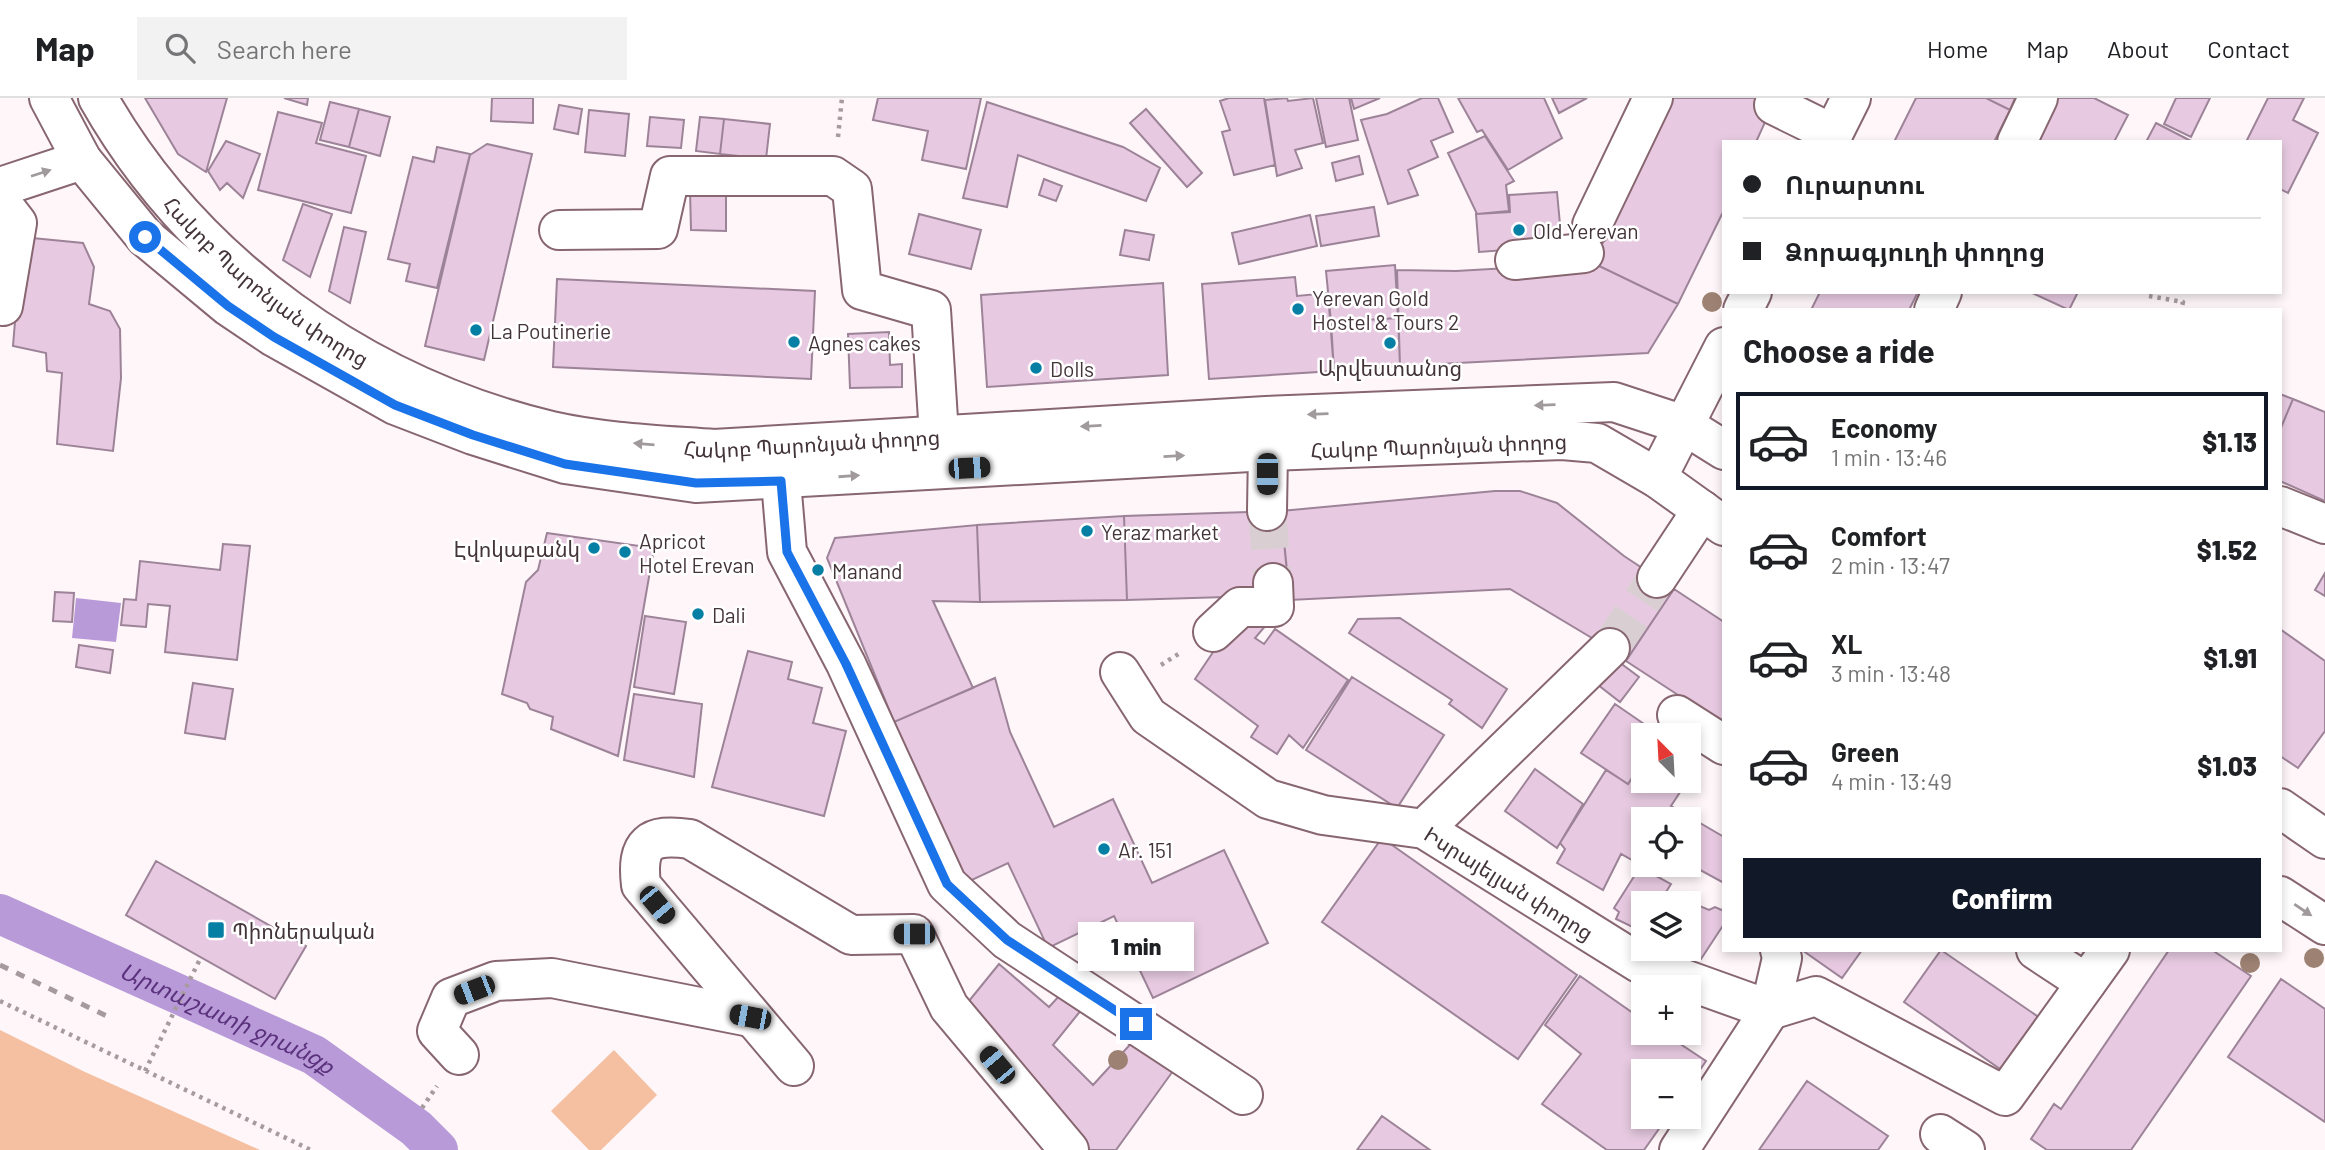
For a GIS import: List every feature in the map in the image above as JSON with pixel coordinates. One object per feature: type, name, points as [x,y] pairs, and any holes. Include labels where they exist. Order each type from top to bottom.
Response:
[{"type":"main road","name":"Հակոբ Պարոնյան փողոց","points":[[49,98],[82,160],[145,237],[228,306],[274,337],[395,405],[473,435],[565,464],[696,483],[781,481],[1268,451],[1562,440],[1597,443],[1657,478],[1713,518]]},
{"type":"main road","name":"Հակոբ Պարոնյան փողոց","points":[[98,98],[172,205],[274,301],[382,367],[419,386],[552,431],[635,443],[714,449],[1280,416],[1614,402],[1684,425],[1722,449]]},
{"type":"main road","points":[[1515,260],[1588,239],[1653,98]]},
{"type":"main road","points":[[1774,105],[1831,138],[1851,98]]},
{"type":"main road","points":[[2018,140],[2038,98]]},
{"type":"main road","points":[[0,187],[82,160]]},
{"type":"main road","points":[[559,230],[657,229],[670,176],[833,176],[852,189],[862,290],[931,310],[939,435]]},
{"type":"main road","points":[[0,201],[17,223],[3,306]]},
{"type":"main road","points":[[1657,478],[1722,351]]},
{"type":"main road","points":[[1267,511],[1268,451]]},
{"type":"main road","points":[[781,481],[787,552],[846,664],[947,884],[1007,940],[1243,1095]]},
{"type":"main road","points":[[2282,507],[2325,524]]},
{"type":"main road","points":[[1657,578],[1713,518]]},
{"type":"main road","points":[[1213,632],[1240,607],[1274,607],[1273,583]]},
{"type":"main road","points":[[1424,829],[1611,648]]},
{"type":"main road","name":"Իսրայելյան փողոց","points":[[1125,679],[1148,716],[1268,799],[1323,815],[1424,829],[1639,962],[1770,1010]]},
{"type":"main road","points":[[1677,715],[1722,744]]},
{"type":"main road","points":[[2282,809],[2323,833]]},
{"type":"main road","points":[[794,1066],[641,885],[638,861],[647,844],[667,836],[690,839],[852,935],[914,934]]},
{"type":"main road","points":[[914,934],[947,884]]},
{"type":"main road","points":[[2282,896],[2325,925]]},
{"type":"main road","points":[[914,934],[949,1007],[1069,1150]]},
{"type":"main road","points":[[1679,1150],[1770,1010],[1782,958],[1780,952]]},
{"type":"main road","points":[[2039,952],[2086,983]]},
{"type":"main road","points":[[1770,1010],[1816,996],[2005,1096],[2109,952]]},
{"type":"main road","points":[[459,1055],[438,1031],[452,998],[496,981],[552,978],[750,1017]]},
{"type":"path","points":[[2149,296],[2183,302],[2182,308]]},
{"type":"path","points":[[1125,679],[1213,632]]},
{"type":"path","points":[[145,1071],[201,957]]},
{"type":"path","points":[[0,1001],[312,1150]]},
{"type":"shaded area","points":[[76,598],[121,603],[116,642],[72,638]]},
{"type":"shaded area","points":[[0,1030],[85,1072],[260,1150],[0,1150]]},
{"type":"shaded area","points":[[614,1050],[657,1095],[601,1150],[589,1150],[551,1111]]},
{"type":"building","points":[[145,98],[227,98],[206,172],[178,154]]},
{"type":"building","points":[[284,98],[308,98],[307,105]]},
{"type":"building","points":[[492,98],[533,98],[533,123],[491,121]]},
{"type":"building","points":[[878,98],[981,98],[966,169],[922,160],[928,131],[873,120]]},
{"type":"building","points":[[1229,98],[1264,98],[1275,165],[1234,175],[1222,132],[1230,130],[1220,101]]},
{"type":"building","points":[[1287,98],[1288,101],[1313,98],[1323,143],[1295,150],[1302,168],[1277,176],[1265,100]]},
{"type":"building","points":[[1316,98],[1349,98],[1358,140],[1326,147]]},
{"type":"building","points":[[1351,98],[1380,98],[1354,109]]},
{"type":"building","points":[[1422,98],[1438,98],[1453,132],[1431,141],[1438,157],[1408,170],[1418,195],[1388,204],[1361,120],[1387,114]]},
{"type":"building","points":[[1458,98],[1544,98],[1562,138],[1508,170],[1482,130],[1477,132]]},
{"type":"building","points":[[1552,98],[1587,98],[1559,113]]},
{"type":"building","points":[[1672,98],[1776,98],[1757,140],[1722,140],[1722,214],[1678,304],[1593,263]]},
{"type":"building","points":[[1916,98],[1986,98],[2010,110],[1995,140],[1895,140]]},
{"type":"building","points":[[1986,98],[2015,98],[2010,110]]},
{"type":"building","points":[[2057,98],[2094,98],[2128,115],[2115,140],[2036,140]]},
{"type":"building","points":[[2176,98],[2210,98],[2191,137],[2164,124]]},
{"type":"building","points":[[2268,98],[2304,98],[2293,120],[2318,133],[2288,193],[2282,190],[2282,140],[2247,140]]},
{"type":"building","points":[[330,102],[359,109],[349,147],[320,140]]},
{"type":"building","points":[[987,102],[1123,147],[1160,168],[1146,201],[1018,155],[1007,207],[963,198]]},
{"type":"building","points":[[559,105],[582,109],[578,134],[554,129]]},
{"type":"building","points":[[359,109],[390,117],[380,156],[349,147]]},
{"type":"building","points":[[1146,109],[1202,173],[1187,187],[1130,123]]},
{"type":"building","points":[[589,110],[629,114],[625,156],[585,152]]},
{"type":"building","points":[[278,112],[322,123],[316,143],[366,156],[351,213],[258,190]]},
{"type":"building","points":[[650,117],[684,120],[681,148],[647,146]]},
{"type":"building","points":[[700,117],[724,119],[720,154],[696,151]]},
{"type":"building","points":[[724,119],[770,124],[766,159],[720,154]]},
{"type":"building","points":[[2156,123],[2189,140],[2147,140]]},
{"type":"building","points":[[1485,136],[1514,181],[1506,185],[1509,211],[1477,214],[1448,153]]},
{"type":"building","points":[[226,141],[260,154],[243,198],[227,183],[220,190],[208,171]]},
{"type":"building","points":[[487,144],[532,154],[484,360],[425,346],[470,155]]},
{"type":"building","points":[[437,147],[470,154],[437,288],[406,281],[410,264],[388,259],[413,157],[434,162]]},
{"type":"building","points":[[1359,156],[1363,174],[1336,181],[1332,163]]},
{"type":"building","points":[[1044,179],[1062,186],[1056,201],[1039,195]]},
{"type":"building","points":[[690,190],[726,192],[726,231],[691,230]]},
{"type":"building","name":"Old Yerevan","points":[[1557,192],[1562,246],[1479,252],[1476,214],[1510,212],[1509,195]]},
{"type":"building","points":[[303,204],[332,214],[310,277],[283,260]]},
{"type":"building","points":[[1374,207],[1379,236],[1321,246],[1316,216]]},
{"type":"building","points":[[919,214],[981,230],[971,269],[909,254]]},
{"type":"building","points":[[1310,215],[1317,246],[1239,264],[1232,233]]},
{"type":"building","points":[[344,227],[366,232],[350,303],[329,291]]},
{"type":"building","points":[[1125,230],[1154,235],[1149,260],[1120,255]]},
{"type":"building","points":[[22,237],[83,243],[94,267],[89,304],[110,311],[120,329],[121,378],[113,451],[57,444],[62,373],[47,371],[46,353],[13,346]]},
{"type":"building","points":[[1593,263],[1678,304],[1648,353],[1400,366],[1397,270],[1456,271]]},
{"type":"building","points":[[1395,265],[1398,318],[1331,322],[1326,271]]},
{"type":"building","points":[[1295,277],[1297,296],[1328,293],[1334,371],[1209,379],[1202,284]]},
{"type":"building","points":[[557,279],[815,291],[811,379],[553,367]]},
{"type":"building","points":[[1163,283],[1168,375],[987,387],[981,295]]},
{"type":"building","points":[[1819,294],[1917,294],[1910,308],[1812,308]]},
{"type":"building","points":[[2034,294],[2077,294],[2070,308]]},
{"type":"building","points":[[1398,318],[1400,366],[1334,371],[1331,322]]},
{"type":"building","points":[[889,332],[890,365],[902,364],[902,387],[850,388],[848,334]]},
{"type":"building","points":[[2282,395],[2293,399],[2282,425]]},
{"type":"building","points":[[2293,399],[2325,412],[2325,501],[2282,482],[2282,425]]},
{"type":"building","points":[[1520,491],[1557,503],[1624,556],[1674,589],[1627,659],[1510,589],[1290,600],[1281,511]]},
{"type":"building","points":[[1281,511],[1288,583],[1259,596],[1127,600],[1124,516]]},
{"type":"building","points":[[1124,516],[1127,600],[980,602],[977,525]]},
{"type":"building","points":[[977,525],[980,602],[933,601],[973,688],[894,722],[827,558],[835,538]]},
{"type":"building","points":[[547,533],[654,548],[618,756],[551,729],[553,717],[530,709],[527,703],[502,694],[526,582],[538,570]]},
{"type":"building","points":[[223,544],[250,546],[237,660],[165,652],[170,606],[148,604],[146,627],[121,625],[124,599],[136,600],[140,561],[220,570]]},
{"type":"building","points":[[2325,573],[2325,596],[2315,590]]},
{"type":"building","points":[[1674,589],[1722,621],[1722,724],[1626,661]]},
{"type":"building","points":[[55,592],[74,593],[72,622],[53,621]]},
{"type":"building","points":[[645,616],[686,622],[674,694],[634,687]]},
{"type":"building","points":[[1400,618],[1507,689],[1482,728],[1449,704],[1452,700],[1349,633],[1358,619]]},
{"type":"building","points":[[1232,624],[1267,624],[1255,638],[1264,644],[1275,629],[1348,680],[1303,748],[1289,735],[1277,754],[1251,737],[1258,726],[1195,679]]},
{"type":"building","points":[[2282,630],[2325,661],[2325,731],[2298,768],[2282,757]]},
{"type":"building","points":[[79,645],[113,650],[110,673],[76,667]]},
{"type":"building","points":[[748,651],[792,662],[788,679],[822,688],[813,723],[846,731],[824,816],[712,787]]},
{"type":"building","points":[[1611,656],[1639,677],[1620,702],[1593,681]]},
{"type":"building","points":[[1352,677],[1444,735],[1397,808],[1306,750]]},
{"type":"building","points":[[995,678],[1010,732],[1054,827],[1113,799],[1152,883],[1224,850],[1268,943],[1153,998],[1114,916],[1048,948],[1008,863],[959,886],[906,774],[894,722]]},
{"type":"building","points":[[193,683],[233,689],[225,739],[185,733]]},
{"type":"building","points":[[634,694],[702,704],[694,777],[624,760]]},
{"type":"building","points":[[1615,704],[1643,723],[1631,723],[1631,779],[1628,784],[1581,753]]},
{"type":"building","points":[[1535,769],[1583,804],[1557,848],[1505,811]]},
{"type":"building","points":[[1606,770],[1628,784],[1631,779],[1631,793],[1680,793],[1673,807],[1631,807],[1631,860],[1621,854],[1603,890],[1557,863],[1565,849],[1560,843]]},
{"type":"building","points":[[1701,824],[1722,836],[1722,882],[1701,871]]},
{"type":"building","points":[[1382,838],[1577,975],[1518,1059],[1322,922]]},
{"type":"building","name":"Պիոներական","points":[[156,861],[306,946],[275,999],[126,915]]},
{"type":"building","points":[[1634,877],[1658,877],[1671,884],[1667,891],[1631,891],[1631,926],[1616,919],[1619,912],[1614,908]]},
{"type":"building","points":[[1701,907],[1722,910],[1722,927],[1701,959]]},
{"type":"building","points":[[1805,952],[1861,952],[1842,978]]},
{"type":"building","points":[[1940,952],[1944,952],[2040,1018],[2003,1071],[1904,1002]]},
{"type":"building","points":[[2168,952],[2215,952],[2251,976],[2131,1150],[2047,1150],[2031,1139],[2054,1104],[2061,1109]]},
{"type":"building","points":[[999,964],[1049,1007],[1060,995],[1082,1009],[1053,1045],[1093,1085],[1137,1037],[1173,1071],[1116,1150],[1089,1150],[960,1012]]},
{"type":"building","points":[[1580,976],[1631,1012],[1631,1045],[1682,1045],[1706,1061],[1701,1068],[1701,1059],[1631,1059],[1631,1129],[1659,1129],[1644,1150],[1607,1150],[1542,1104],[1581,1054],[1545,1025]]},
{"type":"building","points":[[2281,979],[2325,1009],[2325,1122],[2228,1057]]},
{"type":"building","points":[[1807,1081],[1888,1136],[1878,1150],[1759,1150]]},
{"type":"building","points":[[1382,1116],[1430,1150],[1357,1150]]},
{"type":"waterway","name":"Արտաշատի ջրանցք","points":[[0,914],[314,1055],[416,1128],[438,1150]]},
{"type":"tunnel","points":[[1267,511],[1273,583]]},
{"type":"tunnel","points":[[1610,648],[1657,578]]},
{"type":"railway","points":[[0,965],[113,1019]]},
{"type":"place","name":"Old Yerevan","points":[[1519,230]]},
{"type":"place","name":"Yerevan Gold Hostel & Tours 2","points":[[1298,309]]},
{"type":"place","name":"La Poutinerie","points":[[476,330]]},
{"type":"place","name":"Agnes cakes","points":[[794,342]]},
{"type":"place","name":"Արվեստանոց","points":[[1390,343]]},
{"type":"place","name":"Dolls","points":[[1036,368]]},
{"type":"place","name":"Yeraz market","points":[[1087,531]]},
{"type":"place","name":"Էվոկաբանկ","points":[[594,548]]},
{"type":"place","name":"Apricot Hotel Erevan","points":[[625,552]]},
{"type":"place","name":"Manand","points":[[818,570]]},
{"type":"place","name":"Dali","points":[[698,614]]},
{"type":"place","name":"Ar. 151","points":[[1104,849]]},
{"type":"place","name":"Պիոներական","points":[[216,930]]},
{"type":"route","points":[[145,237],[228,306],[274,337],[395,405],[473,435],[565,464],[696,483],[781,481],[787,552],[846,664],[947,884],[1007,940],[1136,1024]]}]
